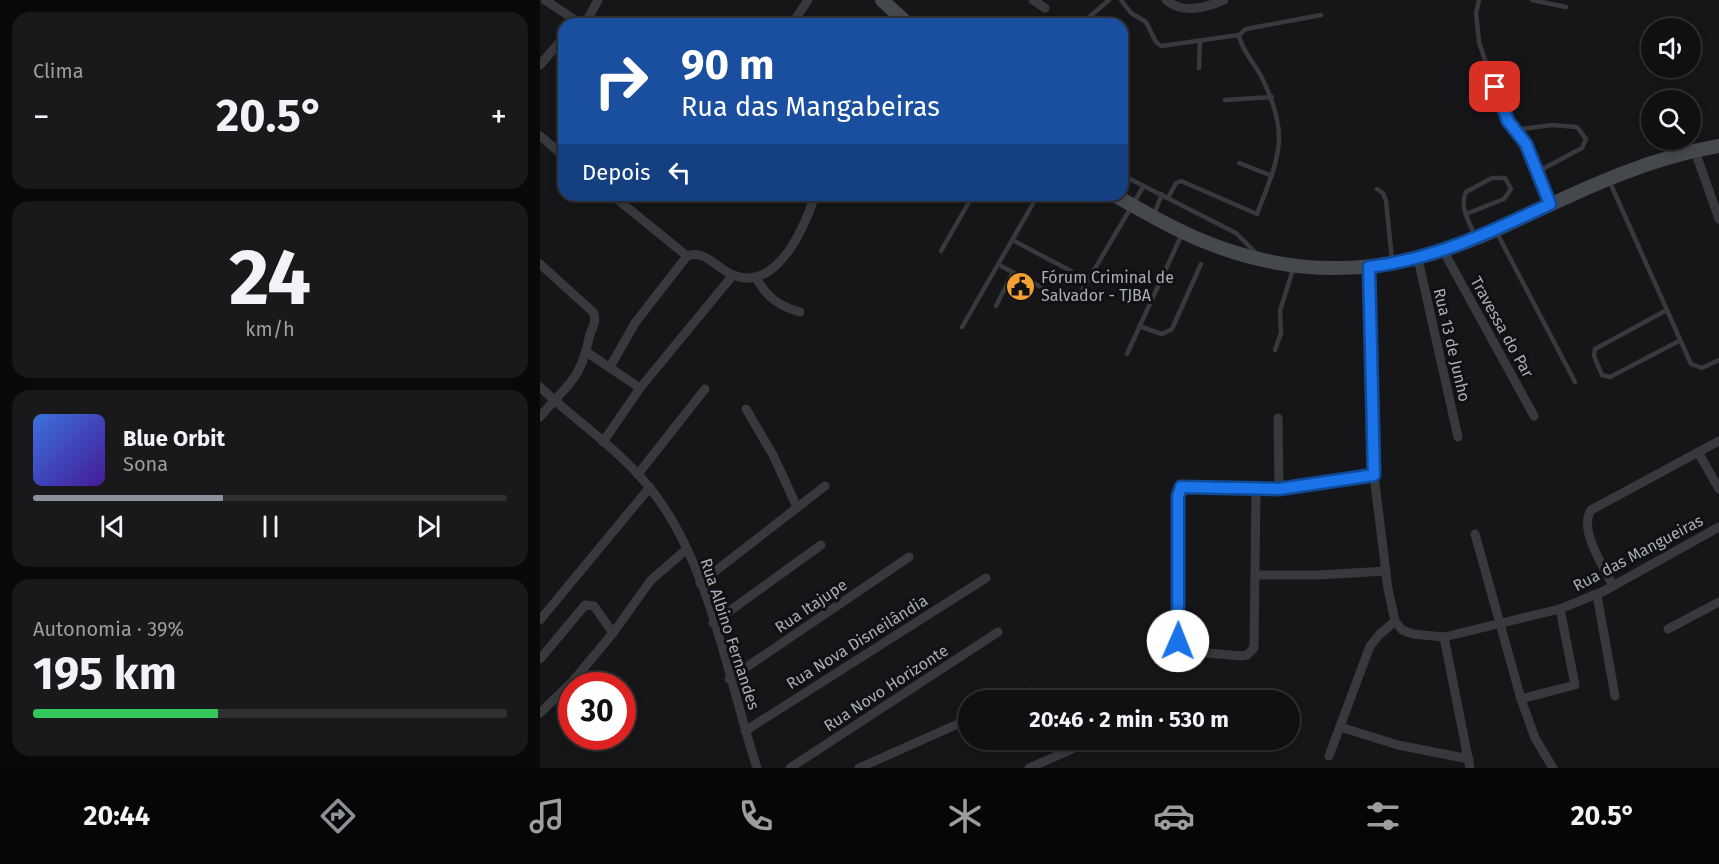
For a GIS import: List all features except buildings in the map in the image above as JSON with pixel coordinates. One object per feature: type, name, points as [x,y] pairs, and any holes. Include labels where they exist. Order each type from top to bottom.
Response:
[{"type":"main road","points":[[882,0],[902,18]]},
{"type":"main road","points":[[1125,201],[1183,232],[1263,260],[1326,269],[1369,267],[1444,252],[1476,238],[1498,233],[1550,204],[1610,182],[1647,163],[1719,146]]},
{"type":"street","points":[[545,0],[572,18]]},
{"type":"street","points":[[583,18],[598,0]]},
{"type":"street","points":[[796,18],[808,0]]},
{"type":"street","points":[[1033,0],[1045,8]]},
{"type":"street","points":[[1166,0],[1176,7],[1202,8],[1224,0]]},
{"type":"street","points":[[540,65],[558,44]]},
{"type":"street","points":[[540,136],[558,151]]},
{"type":"street","points":[[1695,151],[1719,219]]},
{"type":"street","points":[[619,201],[687,256]]},
{"type":"street","points":[[610,366],[635,323],[687,256],[692,254],[703,256],[733,275],[756,277],[768,271],[786,254],[806,219],[813,201]]},
{"type":"street","name":"Travessa do Par","points":[[1444,252],[1534,416]]},
{"type":"street","name":"Rua 13 de Junho","points":[[1418,259],[1458,437]]},
{"type":"street","points":[[540,264],[595,316],[588,353],[574,381],[540,417]]},
{"type":"street","points":[[1329,756],[1371,646],[1378,635],[1395,621],[1374,475],[1369,267]]},
{"type":"street","points":[[603,442],[640,388],[733,275]]},
{"type":"street","points":[[756,277],[762,290],[773,300],[800,312]]},
{"type":"street","points":[[588,353],[640,388]]},
{"type":"street","name":"Rua Albino Fernandes","points":[[540,387],[650,487],[687,549],[713,623],[757,768]]},
{"type":"street","points":[[638,474],[705,389]]},
{"type":"street","points":[[746,409],[773,455],[797,507]]},
{"type":"street","points":[[1278,418],[1279,489]]},
{"type":"street","points":[[1613,586],[1589,534],[1586,522],[1591,510],[1719,441]]},
{"type":"street","points":[[1698,452],[1719,489]]},
{"type":"street","points":[[1256,489],[1255,644],[1251,652],[1241,656],[1186,651],[1181,648],[1178,641],[1179,489],[1185,485],[1279,489],[1374,475]]},
{"type":"street","points":[[700,583],[825,486]]},
{"type":"street","points":[[540,620],[650,487]]},
{"type":"street","name":"Rua das Mangueiras","points":[[1395,621],[1407,632],[1444,637],[1560,609],[1596,595],[1719,528]]},
{"type":"street","points":[[1475,534],[1502,624],[1521,699],[1535,738],[1553,768]]},
{"type":"street","points":[[713,623],[821,545]]},
{"type":"street","points":[[540,713],[573,681],[613,633],[651,580],[687,549]]},
{"type":"street","name":"Rua Itajupe","points":[[729,679],[909,557]]},
{"type":"street","points":[[1257,575],[1319,575],[1386,571]]},
{"type":"street","name":"Rua Nova Disneilândia","points":[[745,731],[986,578]]},
{"type":"street","points":[[1596,595],[1615,696]]},
{"type":"street","points":[[1668,629],[1719,602]]},
{"type":"street","points":[[540,659],[585,605],[594,606],[613,633]]},
{"type":"street","points":[[1521,699],[1575,685],[1560,609]]},
{"type":"street","name":"Rua Novo Horizonte","points":[[790,768],[998,632]]},
{"type":"street","points":[[1340,727],[1469,763],[1444,637]]},
{"type":"street","points":[[859,768],[958,724]]},
{"type":"street","points":[[1029,768],[1070,750]]},
{"type":"lane","points":[[1088,18],[1109,0]]},
{"type":"lane","points":[[1121,0],[1131,13],[1146,22],[1156,42],[1161,46],[1239,36],[1246,29],[1321,15]]},
{"type":"lane","points":[[1479,0],[1476,13],[1479,42],[1502,110],[1526,144],[1550,204]]},
{"type":"lane","points":[[1532,0],[1566,7]]},
{"type":"lane","points":[[1168,198],[1176,183],[1181,181],[1257,214],[1272,176],[1280,142],[1272,97],[1239,36]]},
{"type":"lane","points":[[1199,68],[1200,41]]},
{"type":"lane","points":[[1225,100],[1272,97]]},
{"type":"lane","points":[[1514,130],[1552,125],[1577,127],[1586,139],[1582,148],[1537,172]]},
{"type":"lane","points":[[1239,163],[1272,176]]},
{"type":"lane","points":[[1466,214],[1504,199],[1511,189],[1509,182],[1505,178],[1492,178],[1472,188],[1463,197],[1466,214],[1476,238]]},
{"type":"lane","points":[[1128,180],[1162,194],[1236,233],[1263,260]]},
{"type":"lane","points":[[1610,182],[1665,311],[1693,367],[1706,367],[1719,360]]},
{"type":"lane","points":[[1077,300],[1143,187]]},
{"type":"lane","points":[[1377,189],[1383,193],[1386,201],[1393,264]]},
{"type":"lane","points":[[1153,216],[1162,194]]},
{"type":"lane","points":[[941,251],[970,201]]},
{"type":"lane","points":[[962,327],[1014,241],[1035,201]]},
{"type":"lane","points":[[1127,354],[1183,232]]},
{"type":"lane","points":[[1498,233],[1575,382]]},
{"type":"lane","points":[[1014,241],[1071,271]]},
{"type":"lane","points":[[1139,326],[1162,334],[1172,328],[1201,264]]},
{"type":"lane","points":[[999,265],[1042,288]]},
{"type":"lane","points":[[1275,351],[1281,333],[1280,311],[1294,266]]},
{"type":"lane","points":[[996,306],[1013,272]]},
{"type":"lane","points":[[1665,311],[1595,350],[1594,356],[1602,375],[1610,377],[1680,341]]},
{"type":"place","name":"Fórum Criminal de Salvador - TJBA","points":[[1020,286]]},
{"type":"route","points":[[1178,641],[1179,489],[1185,485],[1279,489],[1374,475],[1369,267],[1406,262],[1444,252],[1550,204],[1526,144],[1502,110],[1495,87]]}]
